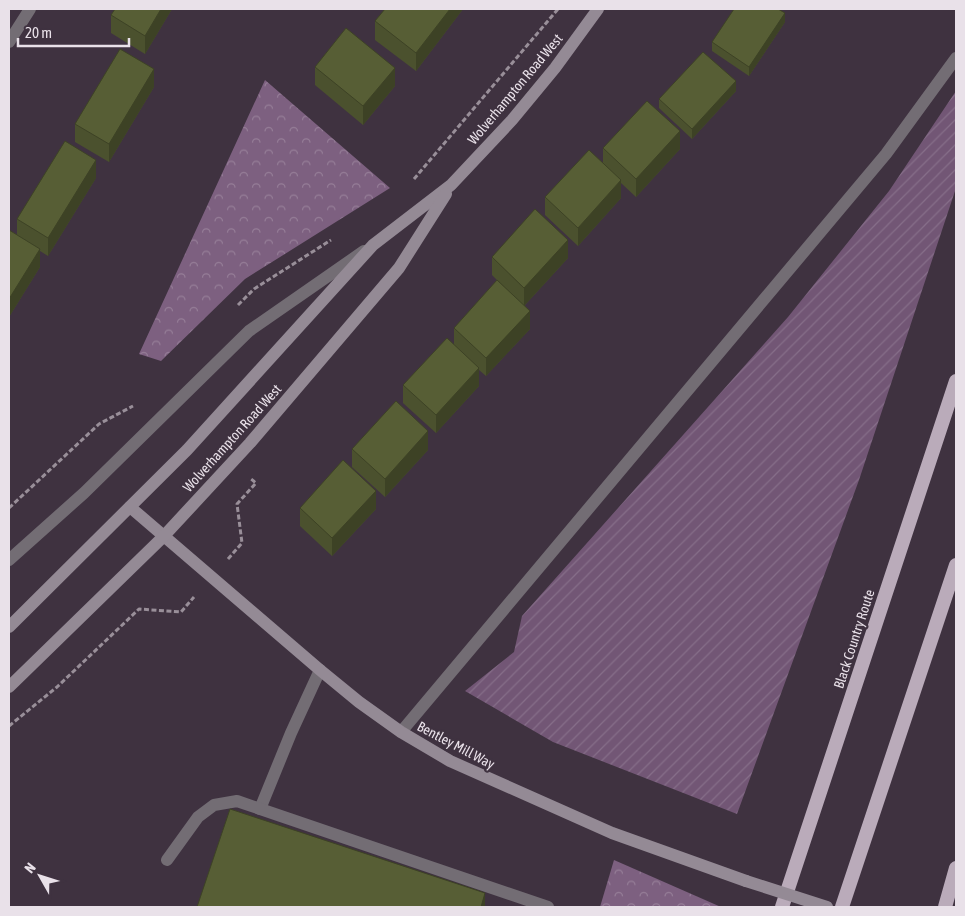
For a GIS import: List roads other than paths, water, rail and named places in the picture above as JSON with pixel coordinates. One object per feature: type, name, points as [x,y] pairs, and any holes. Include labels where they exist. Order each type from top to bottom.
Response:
[{"type":"highway","name":"Black Country Route","points":[[782,907],[956,381]]},
{"type":"highway","points":[[842,907],[956,565]]},
{"type":"highway","points":[[945,907],[956,868]]},
{"type":"main road","name":"Wolverhampton Road West","points":[[9,687],[163,536],[250,443],[399,268],[452,185],[524,105],[598,9]]},
{"type":"main road","name":"Wolverhampton Road West","points":[[9,627],[188,450],[373,246],[452,185]]},
{"type":"main road","name":"Bentley Mill Way","points":[[130,507],[211,578],[359,702],[401,732],[450,762],[594,826],[746,882],[827,907]]},
{"type":"street","points":[[9,42],[30,9]]},
{"type":"street","points":[[401,732],[886,154],[956,58]]},
{"type":"street","points":[[9,560],[84,493],[249,331],[373,246]]},
{"type":"street","points":[[260,809],[320,670]]},
{"type":"street","points":[[167,860],[198,817],[214,805],[238,801],[548,907]]}]
